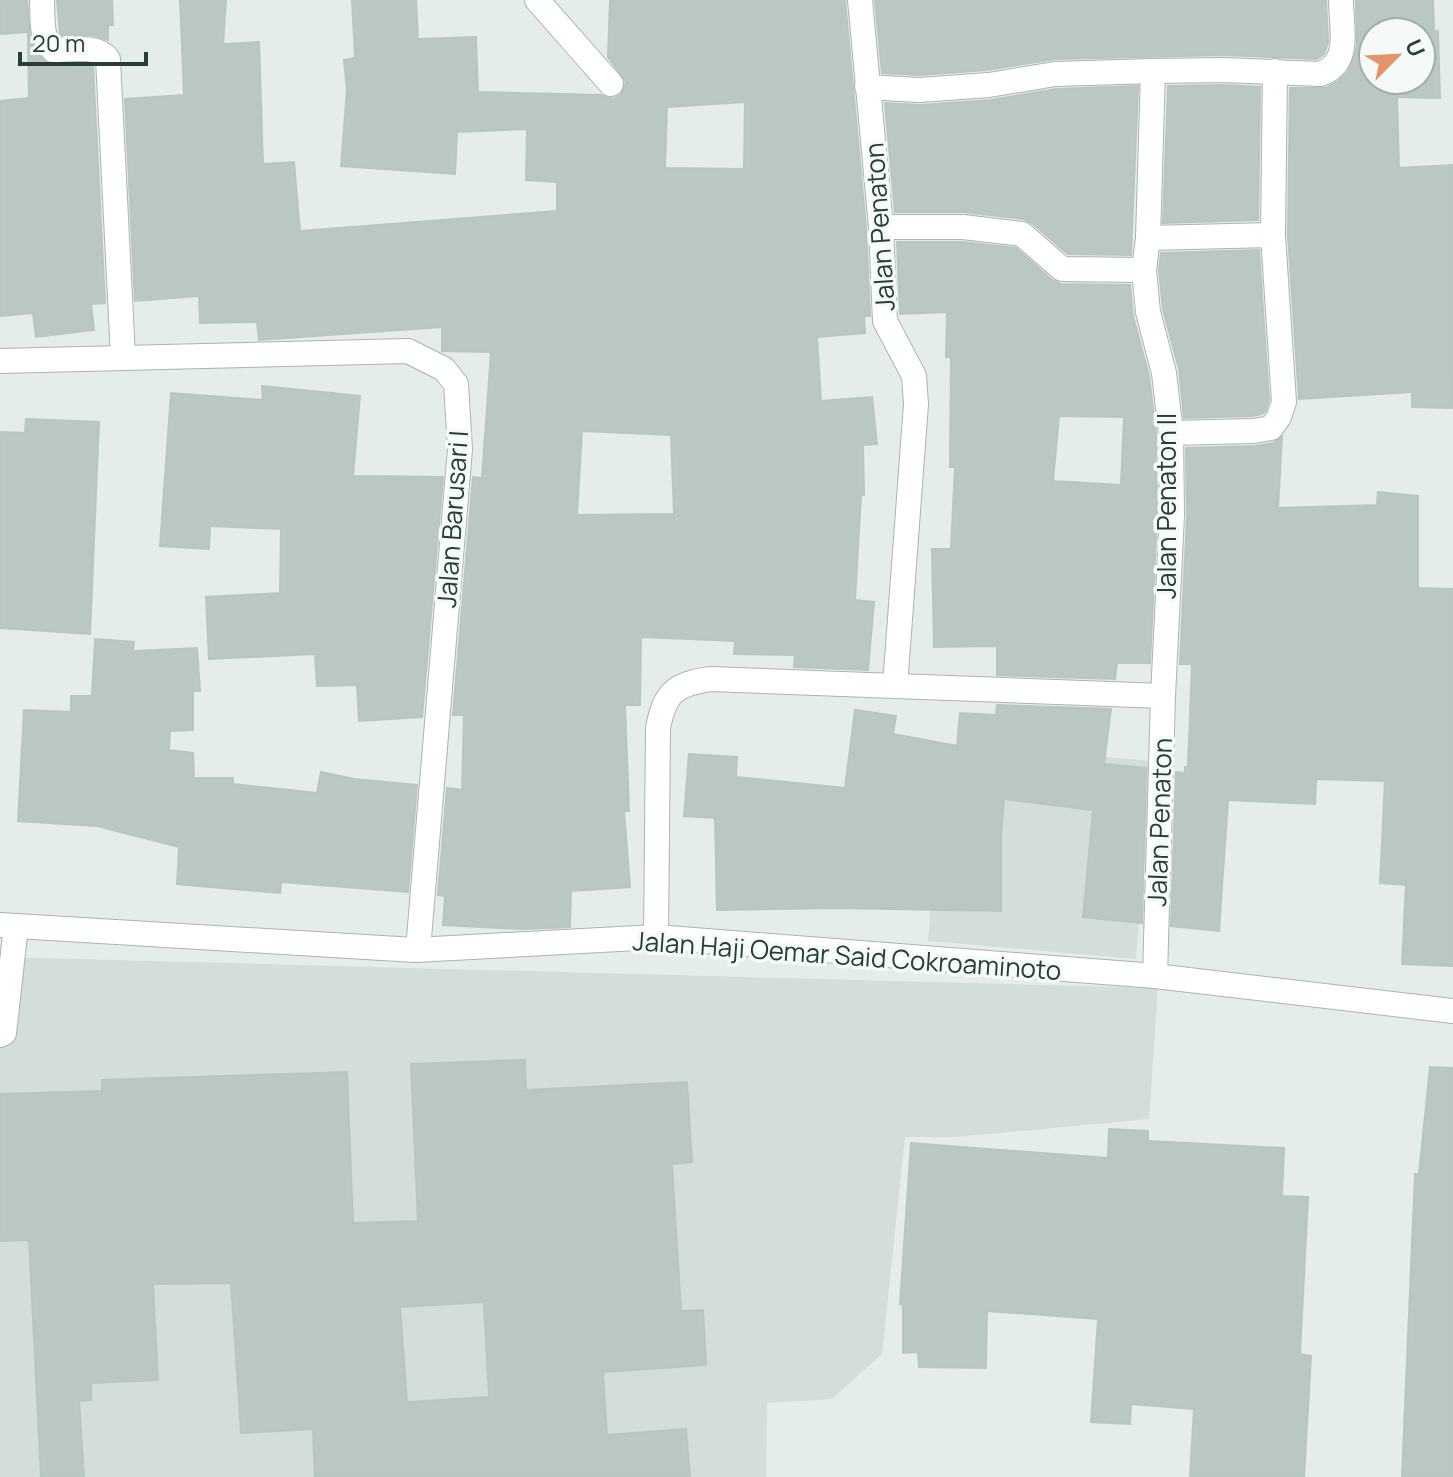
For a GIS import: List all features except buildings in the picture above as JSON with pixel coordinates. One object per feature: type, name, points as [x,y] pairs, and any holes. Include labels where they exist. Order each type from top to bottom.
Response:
[{"type":"street","points":[[42,0],[43,33],[53,50],[94,50],[103,52],[108,59],[123,357]]},
{"type":"street","points":[[537,0],[611,84]]},
{"type":"street","name":"Jalan Penaton","points":[[860,0],[881,227],[885,321],[893,340],[905,353],[914,376],[916,404],[895,686]]},
{"type":"street","points":[[867,87],[919,90],[989,85],[1055,74],[1153,71],[1320,74],[1332,71],[1341,58],[1341,0]]},
{"type":"street","name":"Jalan Penaton II","points":[[1153,71],[1148,238],[1144,270],[1148,312],[1164,373],[1171,433],[1172,515],[1163,696]]},
{"type":"street","points":[[1171,433],[1271,428],[1284,402],[1273,235],[1275,71]]},
{"type":"street","points":[[881,227],[963,227],[1022,234],[1062,269],[1144,270]]},
{"type":"street","points":[[1148,238],[1273,235]]},
{"type":"street","name":"Jalan Barusari I","points":[[0,361],[408,351],[444,369],[456,384],[460,449],[418,950]]},
{"type":"street","points":[[656,937],[658,728],[661,710],[670,694],[686,682],[711,679],[1163,696]]},
{"type":"street","name":"Jalan Penaton","points":[[1155,976],[1163,696]]},
{"type":"street","points":[[0,1035],[4,1033],[8,925]]},
{"type":"street","name":"Jalan Haji Oemar Said Cokroaminoto","points":[[8,925],[418,950],[656,937],[1155,976],[1453,1011]]},
{"type":"shaded area","points":[[944,743],[1152,761],[1136,959],[928,941]]},
{"type":"shaded area","points":[[0,957],[1158,988],[1149,1119],[956,1137],[905,1137],[882,1354],[832,1399],[767,1403],[766,1477],[0,1477]]}]
